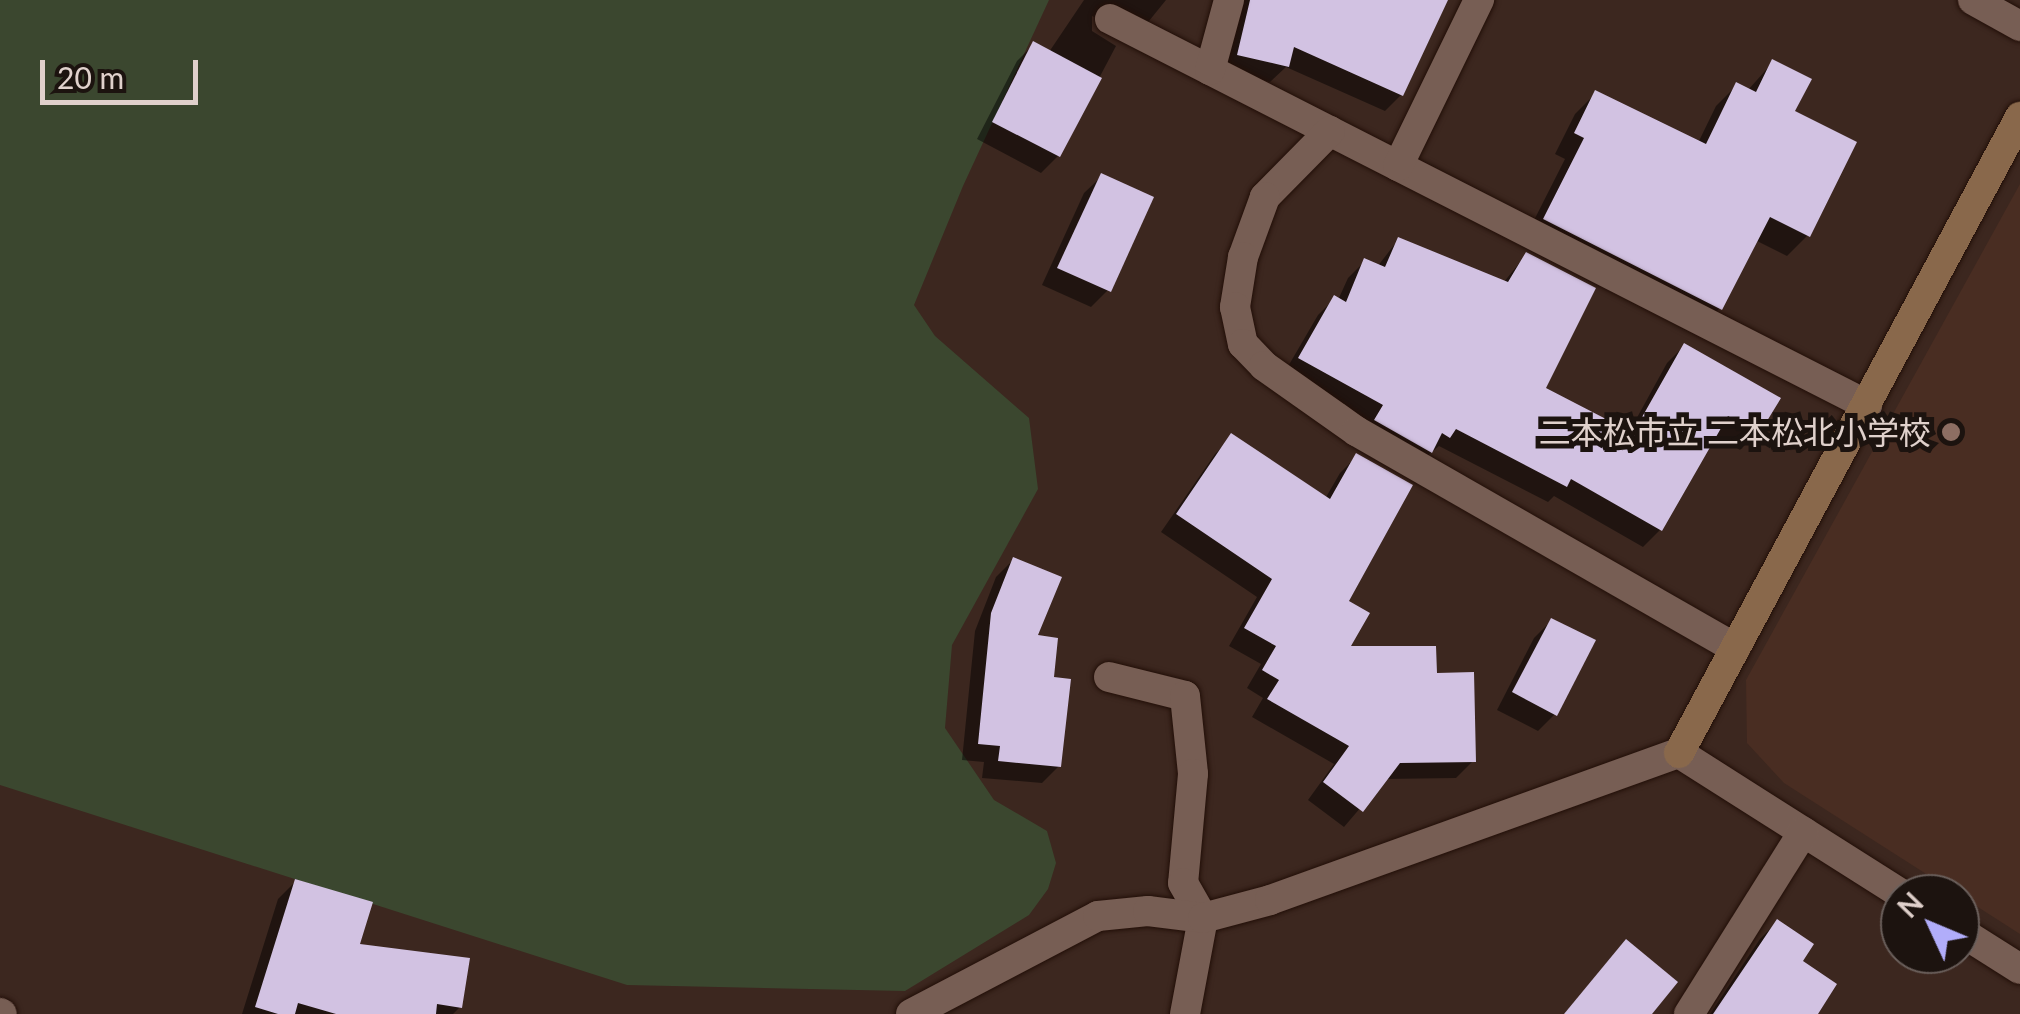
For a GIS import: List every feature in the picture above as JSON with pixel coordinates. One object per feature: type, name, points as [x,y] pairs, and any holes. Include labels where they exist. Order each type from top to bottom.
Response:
[{"type":"street","points":[[1210,70],[1229,0]]},
{"type":"street","points":[[1398,166],[1479,0]]},
{"type":"street","points":[[1973,0],[2020,26]]},
{"type":"street","points":[[1110,18],[1867,405]]},
{"type":"street","points":[[911,1014],[1098,916],[1148,911],[1203,918],[1270,900],[1679,753],[2020,117]]},
{"type":"street","points":[[1330,131],[1265,197],[1240,274],[1236,306],[1242,344],[1264,366],[1356,431],[1735,648]]},
{"type":"street","points":[[1110,678],[1184,696],[1193,774],[1183,883],[1203,918],[1185,1014]]},
{"type":"street","points":[[1679,753],[1880,881]]},
{"type":"street","points":[[1689,1014],[1803,832]]},
{"type":"street","points":[[1980,944],[2020,969]]},
{"type":"shaded area","name":"二本松市立 二本松北小学校","points":[[2020,184],[2020,934],[1980,908],[1980,874],[1926,874],[1784,783],[1747,743],[1746,680]]},
{"type":"green space","points":[[0,0],[1049,0],[963,186],[914,305],[935,336],[1029,418],[1038,489],[952,645],[945,728],[994,800],[1047,831],[1056,863],[1048,889],[1029,915],[905,991],[627,985],[0,785]]},
{"type":"building","points":[[1250,0],[1448,0],[1403,96],[1294,47],[1289,67],[1237,55]]},
{"type":"building","points":[[1033,41],[1102,78],[1060,157],[992,122]]},
{"type":"building","points":[[1772,59],[1812,79],[1795,111],[1857,142],[1810,237],[1770,217],[1722,310],[1543,219],[1584,138],[1574,133],[1595,90],[1706,144],[1736,82],[1756,92]]},
{"type":"building","points":[[1101,173],[1154,197],[1111,292],[1057,268]]},
{"type":"building","points":[[1398,237],[1508,282],[1526,252],[1596,288],[1546,388],[1633,433],[1684,343],[1781,398],[1759,434],[1728,416],[1662,531],[1571,479],[1567,487],[1456,429],[1450,438],[1442,433],[1432,453],[1374,420],[1383,405],[1298,358],[1334,295],[1346,302],[1364,258],[1385,267]]},
{"type":"building","points":[[1231,433],[1330,499],[1356,453],[1413,485],[1349,601],[1370,613],[1351,646],[1436,646],[1437,673],[1474,672],[1476,762],[1400,763],[1363,812],[1323,782],[1349,746],[1267,699],[1279,680],[1262,670],[1276,646],[1244,628],[1272,579],[1176,514]]},
{"type":"building","points":[[1013,557],[1062,577],[1038,635],[1058,638],[1054,677],[1071,679],[1061,767],[998,761],[1000,746],[978,744],[991,613]]},
{"type":"building","points":[[1551,618],[1596,640],[1557,716],[1512,692]]},
{"type":"building","points":[[295,879],[373,902],[360,944],[470,958],[462,1008],[437,1004],[436,1014],[336,1014],[298,1003],[295,1014],[278,1014],[255,1007]]},
{"type":"building","points":[[1777,919],[1814,944],[1803,961],[1837,984],[1818,1014],[1713,1014]]},
{"type":"building","points":[[1626,939],[1678,982],[1652,1014],[1564,1014]]},
{"type":"place","name":"二本松市立 二本松北小学校","points":[[1951,432]]}]
